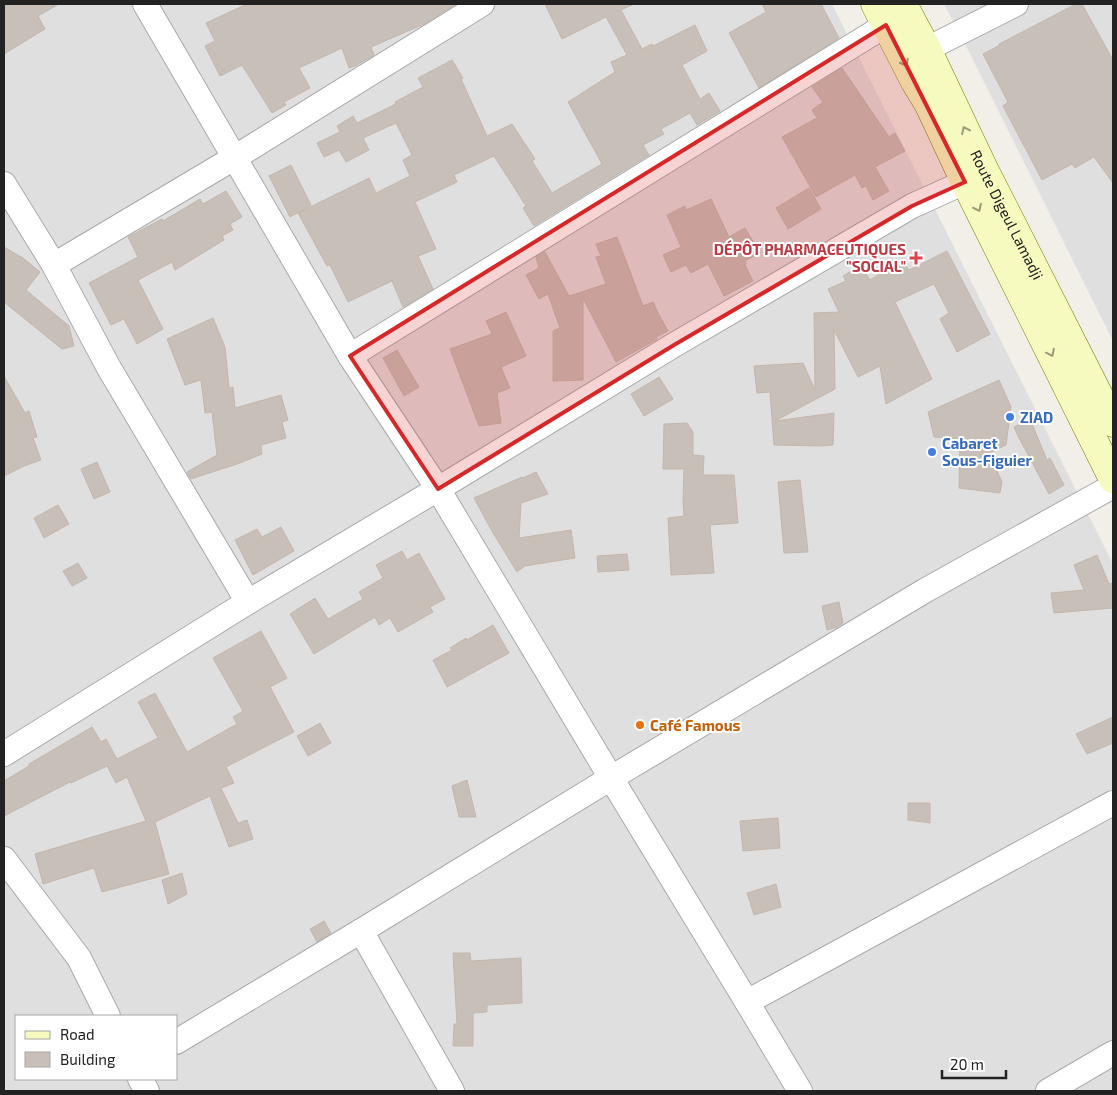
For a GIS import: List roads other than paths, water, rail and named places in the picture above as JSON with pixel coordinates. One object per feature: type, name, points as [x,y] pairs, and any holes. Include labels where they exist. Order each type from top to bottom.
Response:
[{"type":"main road","name":"Route Digeul Lamadji","points":[[903,4],[1113,424]]},
{"type":"main road","points":[[880,15],[928,105],[1113,479]]},
{"type":"street","points":[[145,4],[350,356],[438,489],[800,1091]]},
{"type":"street","points":[[54,265],[234,158],[482,4]]},
{"type":"street","points":[[927,49],[1016,4]]},
{"type":"street","points":[[350,356],[880,15]]},
{"type":"street","points":[[4,754],[248,602],[674,345],[912,206],[965,182]]},
{"type":"street","points":[[4,184],[54,265],[109,368],[248,602]]},
{"type":"street","points":[[178,1041],[611,778],[926,590],[1113,486]]},
{"type":"street","points":[[748,1002],[1113,803]]},
{"type":"street","points":[[4,859],[79,958],[108,1015]]},
{"type":"street","points":[[361,931],[452,1091]]},
{"type":"street","points":[[1048,1091],[1113,1053]]},
{"type":"street","points":[[141,1080],[147,1091]]},
{"type":"place","name":"DÉPÔT PHARMACEUTIQUES \"SOCIAL\"","points":[[916,258]]},
{"type":"place","name":"ZIAD","points":[[1010,417]]},
{"type":"place","name":"Cabaret Sous-Figuier","points":[[932,452]]},
{"type":"place","name":"Café Famous","points":[[640,725]]}]
